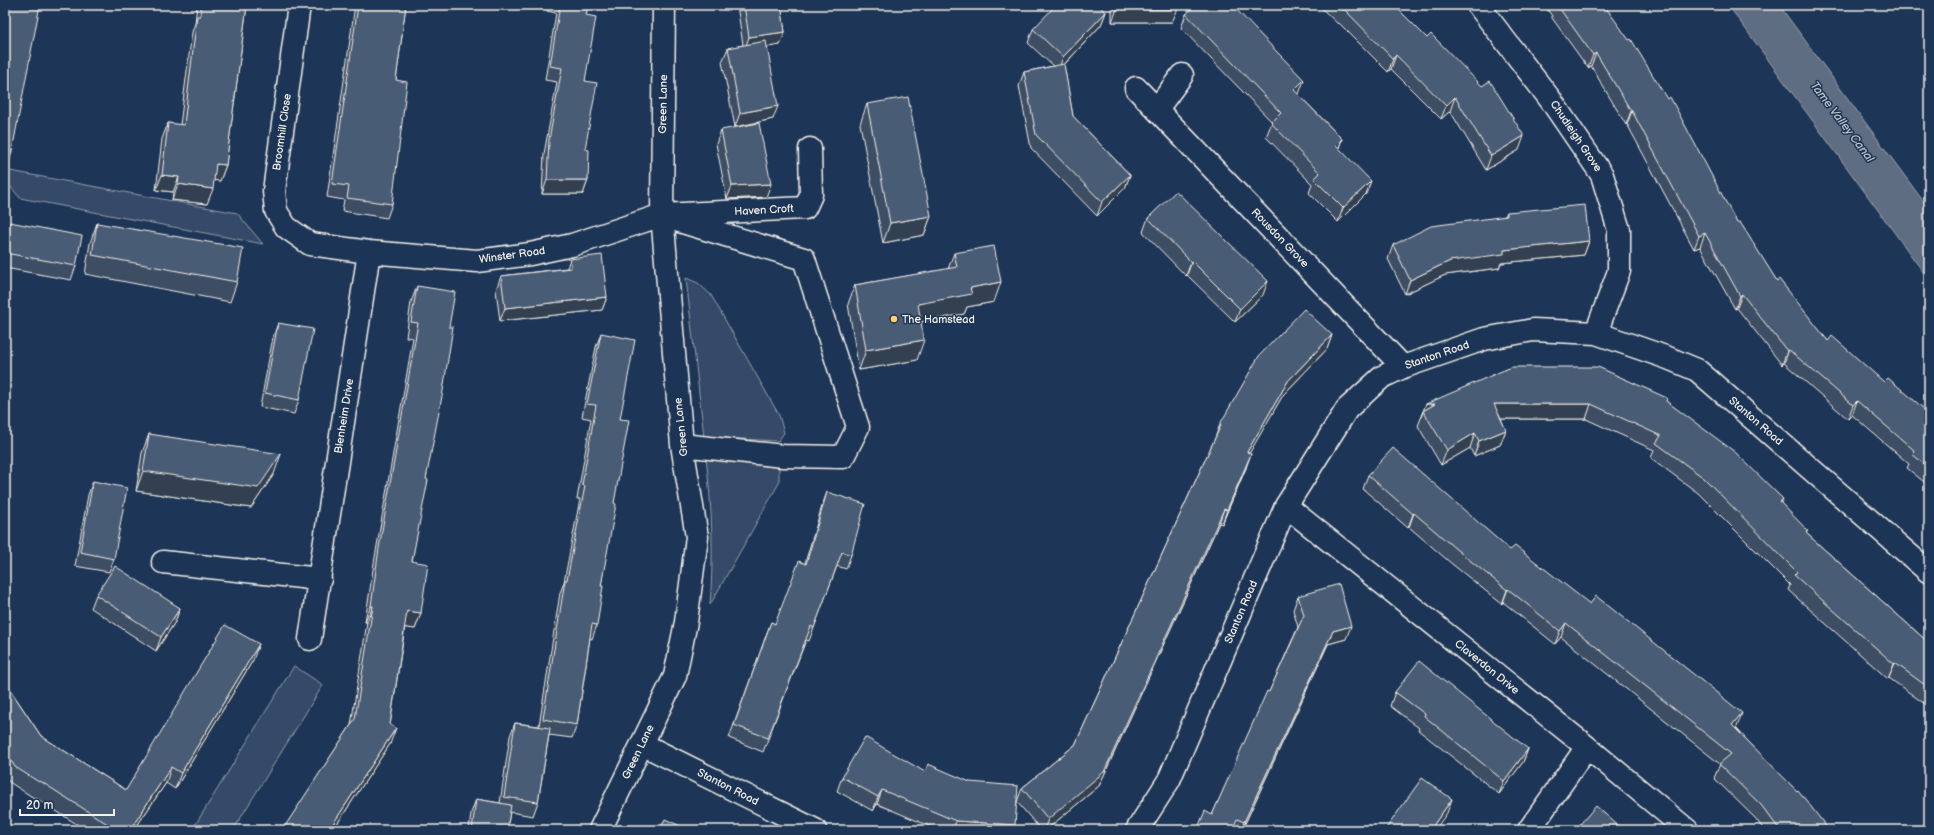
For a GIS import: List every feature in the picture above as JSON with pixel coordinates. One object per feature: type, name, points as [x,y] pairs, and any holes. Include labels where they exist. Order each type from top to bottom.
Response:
[{"type":"street","name":"Broomhill Close","points":[[299,5],[274,191],[276,211],[286,227],[310,244]]},
{"type":"street","name":"Chudleigh Grove","points":[[1478,5],[1550,98],[1602,175],[1619,230],[1619,271],[1596,333]]},
{"type":"street","name":"Green Lane","points":[[600,830],[675,676],[686,622],[697,537],[682,445],[662,216],[669,6]]},
{"type":"street","points":[[1157,109],[1182,74]]},
{"type":"street","name":"Rousdon Grove","points":[[1136,88],[1403,367]]},
{"type":"street","name":"Haven Croft","points":[[662,216],[805,208],[811,195],[810,149]]},
{"type":"street","name":"Winster Road","points":[[310,244],[369,252],[478,261],[530,254],[572,245],[662,216]]},
{"type":"street","points":[[662,216],[804,259],[858,427],[843,457],[783,456],[682,445]]},
{"type":"street","name":"Blenheim Drive","points":[[310,639],[369,252]]},
{"type":"street","name":"Stanton Road","points":[[1137,830],[1169,780],[1286,506],[1347,409],[1382,377],[1403,367],[1484,339],[1533,330],[1596,333],[1668,358],[1697,370],[1929,572]]},
{"type":"street","name":"Claverdon Drive","points":[[1286,506],[1587,747],[1686,830]]},
{"type":"street","points":[[163,562],[320,579]]},
{"type":"street","name":"Stanton Road","points":[[642,744],[815,830]]},
{"type":"street","points":[[1529,830],[1587,747]]},
{"type":"shaded area","points":[[5,170],[237,213],[263,244],[20,198],[5,180]]},
{"type":"shaded area","points":[[686,278],[698,283],[711,295],[779,415],[784,433],[778,441],[704,437]]},
{"type":"shaded area","points":[[706,457],[771,463],[779,468],[779,483],[710,605],[712,531]]},
{"type":"shaded area","points":[[294,666],[323,685],[233,830],[192,830]]},
{"type":"water","name":"Tame Valley Canal","points":[[1728,5],[1779,5],[1929,209],[1929,280]]},
{"type":"building","points":[[5,5],[40,5],[12,151],[5,150]]},
{"type":"building","points":[[201,5],[247,5],[226,165],[216,164],[213,189],[178,184],[179,177],[162,175],[168,123],[184,125],[197,16],[200,16]]},
{"type":"building","points":[[358,5],[406,5],[396,80],[407,82],[392,204],[347,198],[349,186],[332,184]]},
{"type":"building","points":[[560,5],[588,5],[586,15],[596,17],[585,81],[597,83],[585,149],[589,150],[588,180],[547,180],[549,140],[562,68],[550,66]]},
{"type":"building","points":[[744,5],[781,5],[785,32],[749,37]]},
{"type":"building","points":[[1056,5],[1098,5],[1106,12],[1063,57],[1033,29]]},
{"type":"building","points":[[1117,5],[1178,5],[1178,9],[1117,9]]},
{"type":"building","points":[[1196,5],[1232,5],[1304,80],[1294,90],[1342,139],[1336,145],[1371,181],[1343,208],[1314,179],[1320,173],[1271,123],[1281,113],[1186,14]]},
{"type":"building","points":[[1337,5],[1394,5],[1427,38],[1431,34],[1482,86],[1490,81],[1524,136],[1491,156],[1455,97],[1446,106],[1396,55],[1393,59],[1344,9],[1343,11]]},
{"type":"building","points":[[1557,5],[1604,5],[1629,40],[1631,39],[1667,99],[1670,97],[1737,223],[1740,222],[1777,281],[1779,279],[1828,341],[1832,336],[1884,382],[1888,378],[1929,413],[1929,468],[1912,454],[1915,451],[1857,401],[1853,405],[1789,350],[1787,351],[1742,294],[1740,296],[1705,233],[1699,236],[1632,111],[1596,53],[1593,55]]},
{"type":"building","points":[[766,41],[778,106],[740,113],[728,48]]},
{"type":"building","points":[[1064,64],[1073,116],[1130,175],[1102,202],[1036,135],[1024,72]]},
{"type":"building","points":[[908,97],[931,216],[890,223],[867,104]]},
{"type":"building","points":[[759,123],[771,184],[732,186],[721,130]]},
{"type":"building","points":[[1176,191],[1268,281],[1240,309],[1148,218]]},
{"type":"building","points":[[1585,205],[1589,241],[1504,250],[1504,254],[1450,261],[1410,280],[1393,245],[1431,226],[1507,216],[1507,212]]},
{"type":"building","points":[[10,222],[82,236],[76,266],[5,253]]},
{"type":"building","points":[[97,223],[243,248],[237,282],[92,255]]},
{"type":"building","points":[[994,246],[1001,282],[970,288],[972,294],[918,304],[924,340],[866,350],[855,285],[957,267],[954,253]]},
{"type":"building","points":[[602,255],[607,297],[505,308],[501,276],[571,268],[570,259]]},
{"type":"building","points":[[417,286],[455,292],[449,327],[453,327],[443,391],[426,479],[428,480],[412,561],[428,564],[421,613],[407,611],[390,725],[396,728],[329,830],[285,830],[283,829],[355,719],[373,606],[371,606],[379,548],[418,323],[411,322]]},
{"type":"building","points":[[1304,309],[1332,335],[1288,381],[1247,452],[1251,454],[1227,510],[1224,509],[1104,772],[1048,819],[1022,788],[1075,745],[1221,425],[1220,424],[1259,356]]},
{"type":"building","points":[[278,323],[313,329],[299,400],[265,393]]},
{"type":"building","points":[[601,333],[635,340],[620,419],[629,420],[601,586],[603,586],[597,625],[592,624],[577,725],[543,719],[565,580],[567,580],[585,486],[582,485],[596,405],[587,404]]},
{"type":"building","points":[[1511,367],[1598,367],[1667,398],[1666,401],[1735,452],[1783,499],[1780,502],[1808,531],[1806,533],[1929,643],[1929,688],[1895,663],[1894,664],[1794,575],[1797,572],[1704,478],[1656,443],[1661,436],[1591,404],[1494,404],[1506,430],[1479,441],[1475,433],[1447,450],[1423,411],[1435,404],[1426,404]]},
{"type":"building","points":[[149,434],[281,454],[258,488],[143,471]]},
{"type":"building","points":[[1393,448],[1510,550],[1515,546],[1590,604],[1596,596],[1742,713],[1732,725],[1797,791],[1798,790],[1829,830],[1780,830],[1761,805],[1719,764],[1731,754],[1566,623],[1560,631],[1457,550],[1368,475]]},
{"type":"building","points":[[93,481],[127,488],[114,559],[80,552]]},
{"type":"building","points":[[827,492],[865,504],[851,555],[842,552],[814,628],[811,626],[768,738],[734,725],[771,622],[775,624],[799,561],[806,564]]},
{"type":"building","points":[[115,566],[180,608],[161,637],[96,595]]},
{"type":"building","points":[[1339,584],[1351,626],[1333,631],[1244,822],[1237,819],[1232,830],[1197,830],[1205,811],[1212,815],[1267,691],[1269,692],[1304,615],[1298,596]]},
{"type":"building","points":[[225,625],[259,644],[181,773],[171,767],[130,830],[117,830],[40,781],[39,782],[15,767],[5,751],[5,682],[41,736],[126,790]]},
{"type":"building","points":[[1419,661],[1528,749],[1504,781],[1424,716],[1425,714],[1395,692]]},
{"type":"building","points":[[515,723],[550,728],[538,802],[504,797]]},
{"type":"building","points":[[865,737],[925,772],[928,764],[970,782],[1018,786],[1015,825],[956,821],[882,790],[878,797],[842,777]]},
{"type":"building","points":[[1422,778],[1452,799],[1430,830],[1385,830]]},
{"type":"building","points":[[476,799],[511,805],[507,830],[472,830]]},
{"type":"building","points":[[1596,806],[1623,830],[1575,830]]},
{"type":"building","points":[[665,819],[689,830],[660,830]]},
{"type":"place","name":"The Hamstead","points":[[894,319]]}]
